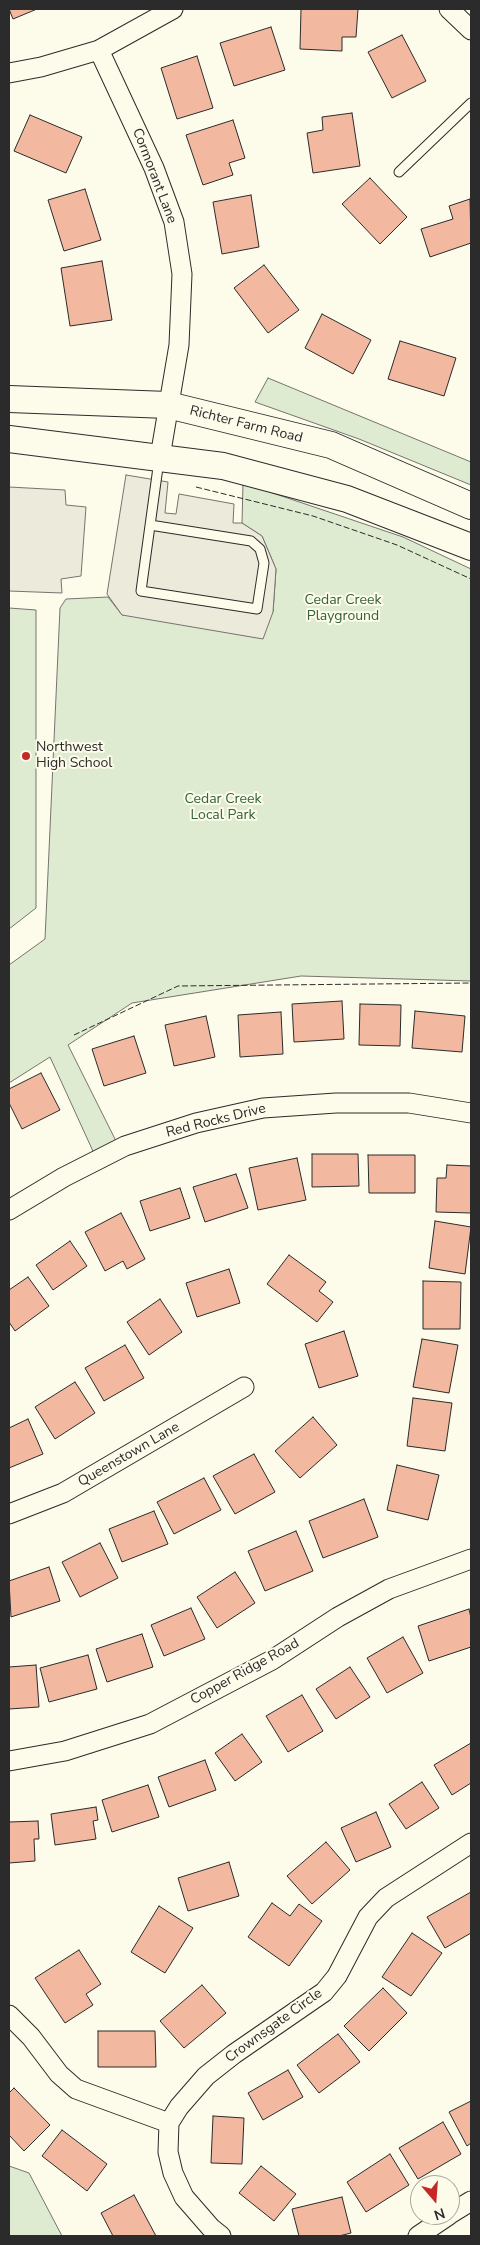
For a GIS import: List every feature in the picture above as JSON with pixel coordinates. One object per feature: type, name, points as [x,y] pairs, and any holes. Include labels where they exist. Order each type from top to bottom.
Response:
[{"type":"main road","name":"Richter Farm Road","points":[[9,398],[168,405],[331,445],[471,506]]},
{"type":"main road","points":[[9,439],[223,466],[347,499],[471,547]]},
{"type":"street","points":[[9,73],[41,68],[99,50],[173,9]]},
{"type":"street","points":[[448,9],[471,30]]},
{"type":"street","name":"Cormorant Lane","points":[[99,50],[154,168],[174,222],[182,274],[179,345],[160,457]]},
{"type":"street","name":"Red Rocks Drive","points":[[9,1210],[64,1177],[125,1146],[196,1123],[263,1108],[336,1103],[409,1103],[471,1113]]},
{"type":"street","name":"Queenstown Lane","points":[[9,1514],[63,1493],[244,1387]]},
{"type":"street","name":"Copper Ridge Road","points":[[9,1761],[65,1751],[150,1724],[272,1660],[338,1617],[389,1589],[471,1559]]},
{"type":"street","name":"Crownsgate Circle","points":[[169,2123],[179,2106],[206,2076],[234,2054],[324,1992],[338,1976],[368,1917],[386,1898],[471,1843]]},
{"type":"street","points":[[9,2015],[31,2037],[59,2074],[76,2090],[169,2123],[168,2152],[173,2173],[184,2197],[211,2228],[221,2236]]},
{"type":"street","points":[[460,2208],[471,2201]]},
{"type":"street","points":[[418,2236],[434,2225]]},
{"type":"lane","points":[[399,172],[471,103]]},
{"type":"lane","points":[[150,525],[251,540],[260,549],[264,562],[257,609],[141,591],[150,525],[160,457]]},
{"type":"green space","points":[[268,378],[471,462],[471,485],[359,439],[255,402]]},
{"type":"green space","name":"Cedar Creek Local Park","points":[[243,483],[403,537],[471,569],[471,981],[301,976],[132,1003],[68,1045],[120,1149],[97,1160],[50,1057],[9,1083],[9,965],[45,939],[60,608],[66,599],[108,597],[122,615],[273,612],[276,569],[262,536],[242,523]]},
{"type":"green space","points":[[9,608],[36,610],[36,908],[9,929]]},
{"type":"green space","points":[[9,2166],[29,2173],[62,2236],[9,2236]]},
{"type":"shaded area","points":[[126,475],[168,482],[165,513],[176,514],[179,494],[234,504],[233,523],[242,523],[262,536],[276,569],[273,612],[263,639],[122,615],[107,594]]},
{"type":"shaded area","points":[[9,487],[65,490],[66,505],[86,507],[81,576],[61,579],[62,593],[9,591]]},
{"type":"building","points":[[9,9],[37,9],[13,19]]},
{"type":"building","points":[[301,9],[358,9],[356,37],[342,37],[342,51],[300,49]]},
{"type":"building","points":[[271,27],[285,70],[234,86],[220,43]]},
{"type":"building","points":[[402,35],[426,81],[392,98],[368,52]]},
{"type":"building","points":[[197,56],[213,108],[177,119],[161,68]]},
{"type":"building","points":[[352,113],[360,166],[313,173],[307,133],[323,130],[322,117]]},
{"type":"building","points":[[30,115],[82,137],[66,173],[14,151]]},
{"type":"building","points":[[233,120],[245,158],[229,163],[233,175],[203,185],[186,135]]},
{"type":"building","points":[[370,178],[407,217],[380,244],[342,204]]},
{"type":"building","points":[[85,189],[101,240],[64,251],[48,200]]},
{"type":"building","points":[[251,195],[259,247],[222,254],[213,202]]},
{"type":"building","points":[[470,199],[471,243],[430,257],[421,229],[453,219],[449,206]]},
{"type":"building","points":[[102,261],[112,320],[70,326],[61,268]]},
{"type":"building","points":[[264,265],[299,310],[268,333],[234,288]]},
{"type":"building","points":[[322,314],[371,340],[353,374],[305,348]]},
{"type":"building","points":[[400,341],[456,358],[444,396],[388,379]]},
{"type":"building","points":[[342,1001],[344,1039],[294,1042],[292,1004]]},
{"type":"building","points":[[360,1004],[401,1005],[400,1046],[359,1045]]},
{"type":"building","points":[[415,1011],[465,1016],[462,1052],[412,1048]]},
{"type":"building","points":[[281,1012],[283,1054],[240,1057],[238,1015]]},
{"type":"building","points":[[206,1016],[215,1057],[174,1066],[165,1025]]},
{"type":"building","points":[[134,1036],[146,1073],[104,1086],[92,1049]]},
{"type":"building","points":[[41,1073],[60,1110],[22,1129],[9,1103],[9,1089]]},
{"type":"building","points":[[312,1154],[358,1154],[359,1186],[312,1187]]},
{"type":"building","points":[[368,1155],[415,1155],[415,1193],[369,1193]]},
{"type":"building","points":[[297,1158],[306,1200],[258,1210],[249,1168]]},
{"type":"building","points":[[447,1165],[471,1166],[471,1213],[436,1212],[437,1178],[446,1178]]},
{"type":"building","points":[[236,1174],[248,1208],[205,1222],[193,1187]]},
{"type":"building","points":[[180,1188],[190,1218],[150,1231],[140,1201]]},
{"type":"building","points":[[121,1213],[145,1259],[127,1269],[123,1261],[105,1271],[85,1232]]},
{"type":"building","points":[[435,1221],[471,1227],[465,1274],[429,1268]]},
{"type":"building","points":[[70,1241],[87,1266],[53,1290],[36,1265]]},
{"type":"building","points":[[289,1255],[326,1282],[319,1291],[333,1302],[317,1322],[267,1284]]},
{"type":"building","points":[[229,1269],[240,1303],[197,1317],[186,1283]]},
{"type":"building","points":[[28,1277],[49,1306],[15,1331],[9,1322],[9,1290]]},
{"type":"building","points":[[423,1281],[461,1282],[460,1329],[423,1329]]},
{"type":"building","points":[[160,1299],[182,1332],[149,1355],[127,1322]]},
{"type":"building","points":[[344,1331],[358,1376],[319,1388],[305,1344]]},
{"type":"building","points":[[422,1339],[458,1345],[449,1393],[413,1387]]},
{"type":"building","points":[[125,1345],[144,1378],[104,1401],[85,1368]]},
{"type":"building","points":[[75,1382],[95,1413],[55,1439],[35,1407]]},
{"type":"building","points":[[413,1398],[452,1403],[445,1451],[407,1446]]},
{"type":"building","points":[[313,1417],[337,1445],[300,1478],[275,1451]]},
{"type":"building","points":[[28,1419],[43,1454],[9,1468],[9,1428]]},
{"type":"building","points":[[254,1454],[275,1492],[235,1514],[213,1476]]},
{"type":"building","points":[[397,1465],[439,1475],[428,1520],[387,1510]]},
{"type":"building","points":[[204,1478],[221,1510],[174,1534],[157,1502]]},
{"type":"building","points":[[364,1499],[378,1537],[323,1558],[309,1521]]},
{"type":"building","points":[[154,1511],[168,1544],[122,1562],[109,1529]]},
{"type":"building","points":[[296,1531],[313,1571],[265,1591],[248,1551]]},
{"type":"building","points":[[100,1543],[118,1578],[80,1597],[62,1562]]},
{"type":"building","points":[[49,1567],[60,1601],[11,1617],[9,1581]]},
{"type":"building","points":[[235,1572],[255,1603],[217,1628],[197,1597]]},
{"type":"building","points":[[191,1608],[205,1639],[164,1656],[151,1625]]},
{"type":"building","points":[[469,1609],[471,1618],[471,1647],[429,1661],[418,1626]]},
{"type":"building","points":[[142,1634],[153,1667],[107,1682],[96,1649]]},
{"type":"building","points":[[403,1637],[423,1673],[387,1693],[367,1658]]},
{"type":"building","points":[[88,1655],[97,1689],[49,1702],[40,1668]]},
{"type":"building","points":[[36,1665],[39,1707],[9,1709],[9,1667]]},
{"type":"building","points":[[350,1667],[370,1697],[336,1719],[316,1689]]},
{"type":"building","points":[[302,1695],[323,1731],[288,1752],[266,1716]]},
{"type":"building","points":[[242,1734],[262,1762],[235,1781],[215,1753]]},
{"type":"building","points":[[471,1743],[471,1783],[452,1795],[434,1765]]},
{"type":"building","points":[[205,1760],[216,1790],[169,1807],[158,1777]]},
{"type":"building","points":[[422,1782],[439,1808],[406,1829],[389,1804]]},
{"type":"building","points":[[148,1785],[159,1817],[112,1832],[102,1800]]},
{"type":"building","points":[[96,1807],[98,1820],[93,1821],[96,1839],[55,1845],[51,1814]]},
{"type":"building","points":[[376,1812],[391,1847],[356,1862],[341,1828]]},
{"type":"building","points":[[38,1821],[39,1839],[34,1839],[35,1861],[9,1863],[9,1822]]},
{"type":"building","points":[[326,1842],[350,1870],[312,1904],[287,1876]]},
{"type":"building","points":[[229,1862],[239,1896],[188,1911],[178,1878]]},
{"type":"building","points":[[471,1892],[471,1933],[445,1948],[427,1917]]},
{"type":"building","points":[[272,1903],[290,1916],[299,1904],[322,1921],[289,1966],[248,1937]]},
{"type":"building","points":[[159,1906],[193,1928],[165,1973],[131,1952]]},
{"type":"building","points":[[412,1933],[442,1953],[411,1996],[382,1977]]},
{"type":"building","points":[[79,1950],[101,1984],[86,1994],[93,2005],[65,2023],[35,1978]]},
{"type":"building","points":[[202,1985],[226,2013],[184,2048],[160,2021]]},
{"type":"building","points":[[383,1988],[407,2013],[369,2051],[344,2026]]},
{"type":"building","points":[[98,2031],[155,2031],[156,2067],[98,2067]]},
{"type":"building","points":[[338,2034],[360,2062],[319,2093],[297,2065]]},
{"type":"building","points":[[288,2070],[303,2097],[263,2120],[248,2093]]},
{"type":"building","points":[[14,2088],[50,2125],[24,2151],[9,2135],[9,2093]]},
{"type":"building","points":[[471,2101],[471,2143],[467,2146],[449,2112]]},
{"type":"building","points":[[213,2116],[244,2118],[242,2164],[211,2163]]},
{"type":"building","points":[[443,2122],[461,2154],[425,2175],[416,2175],[399,2148]]},
{"type":"building","points":[[62,2130],[107,2164],[87,2191],[42,2156]]},
{"type":"building","points":[[390,2154],[409,2185],[366,2212],[347,2182]]},
{"type":"building","points":[[261,2166],[296,2194],[274,2221],[239,2193]]},
{"type":"building","points":[[134,2195],[156,2236],[113,2236],[101,2213]]},
{"type":"building","points":[[342,2197],[351,2233],[339,2236],[299,2236],[292,2209]]},
{"type":"fence","points":[[196,487],[313,516],[397,545],[471,579]]},
{"type":"fence","points":[[74,1035],[178,986],[471,983]]},
{"type":"place","name":"Northwest High School","points":[[26,756]]},
{"type":"park label","name":"Cedar Creek Playground","points":[[343,610]]}]
